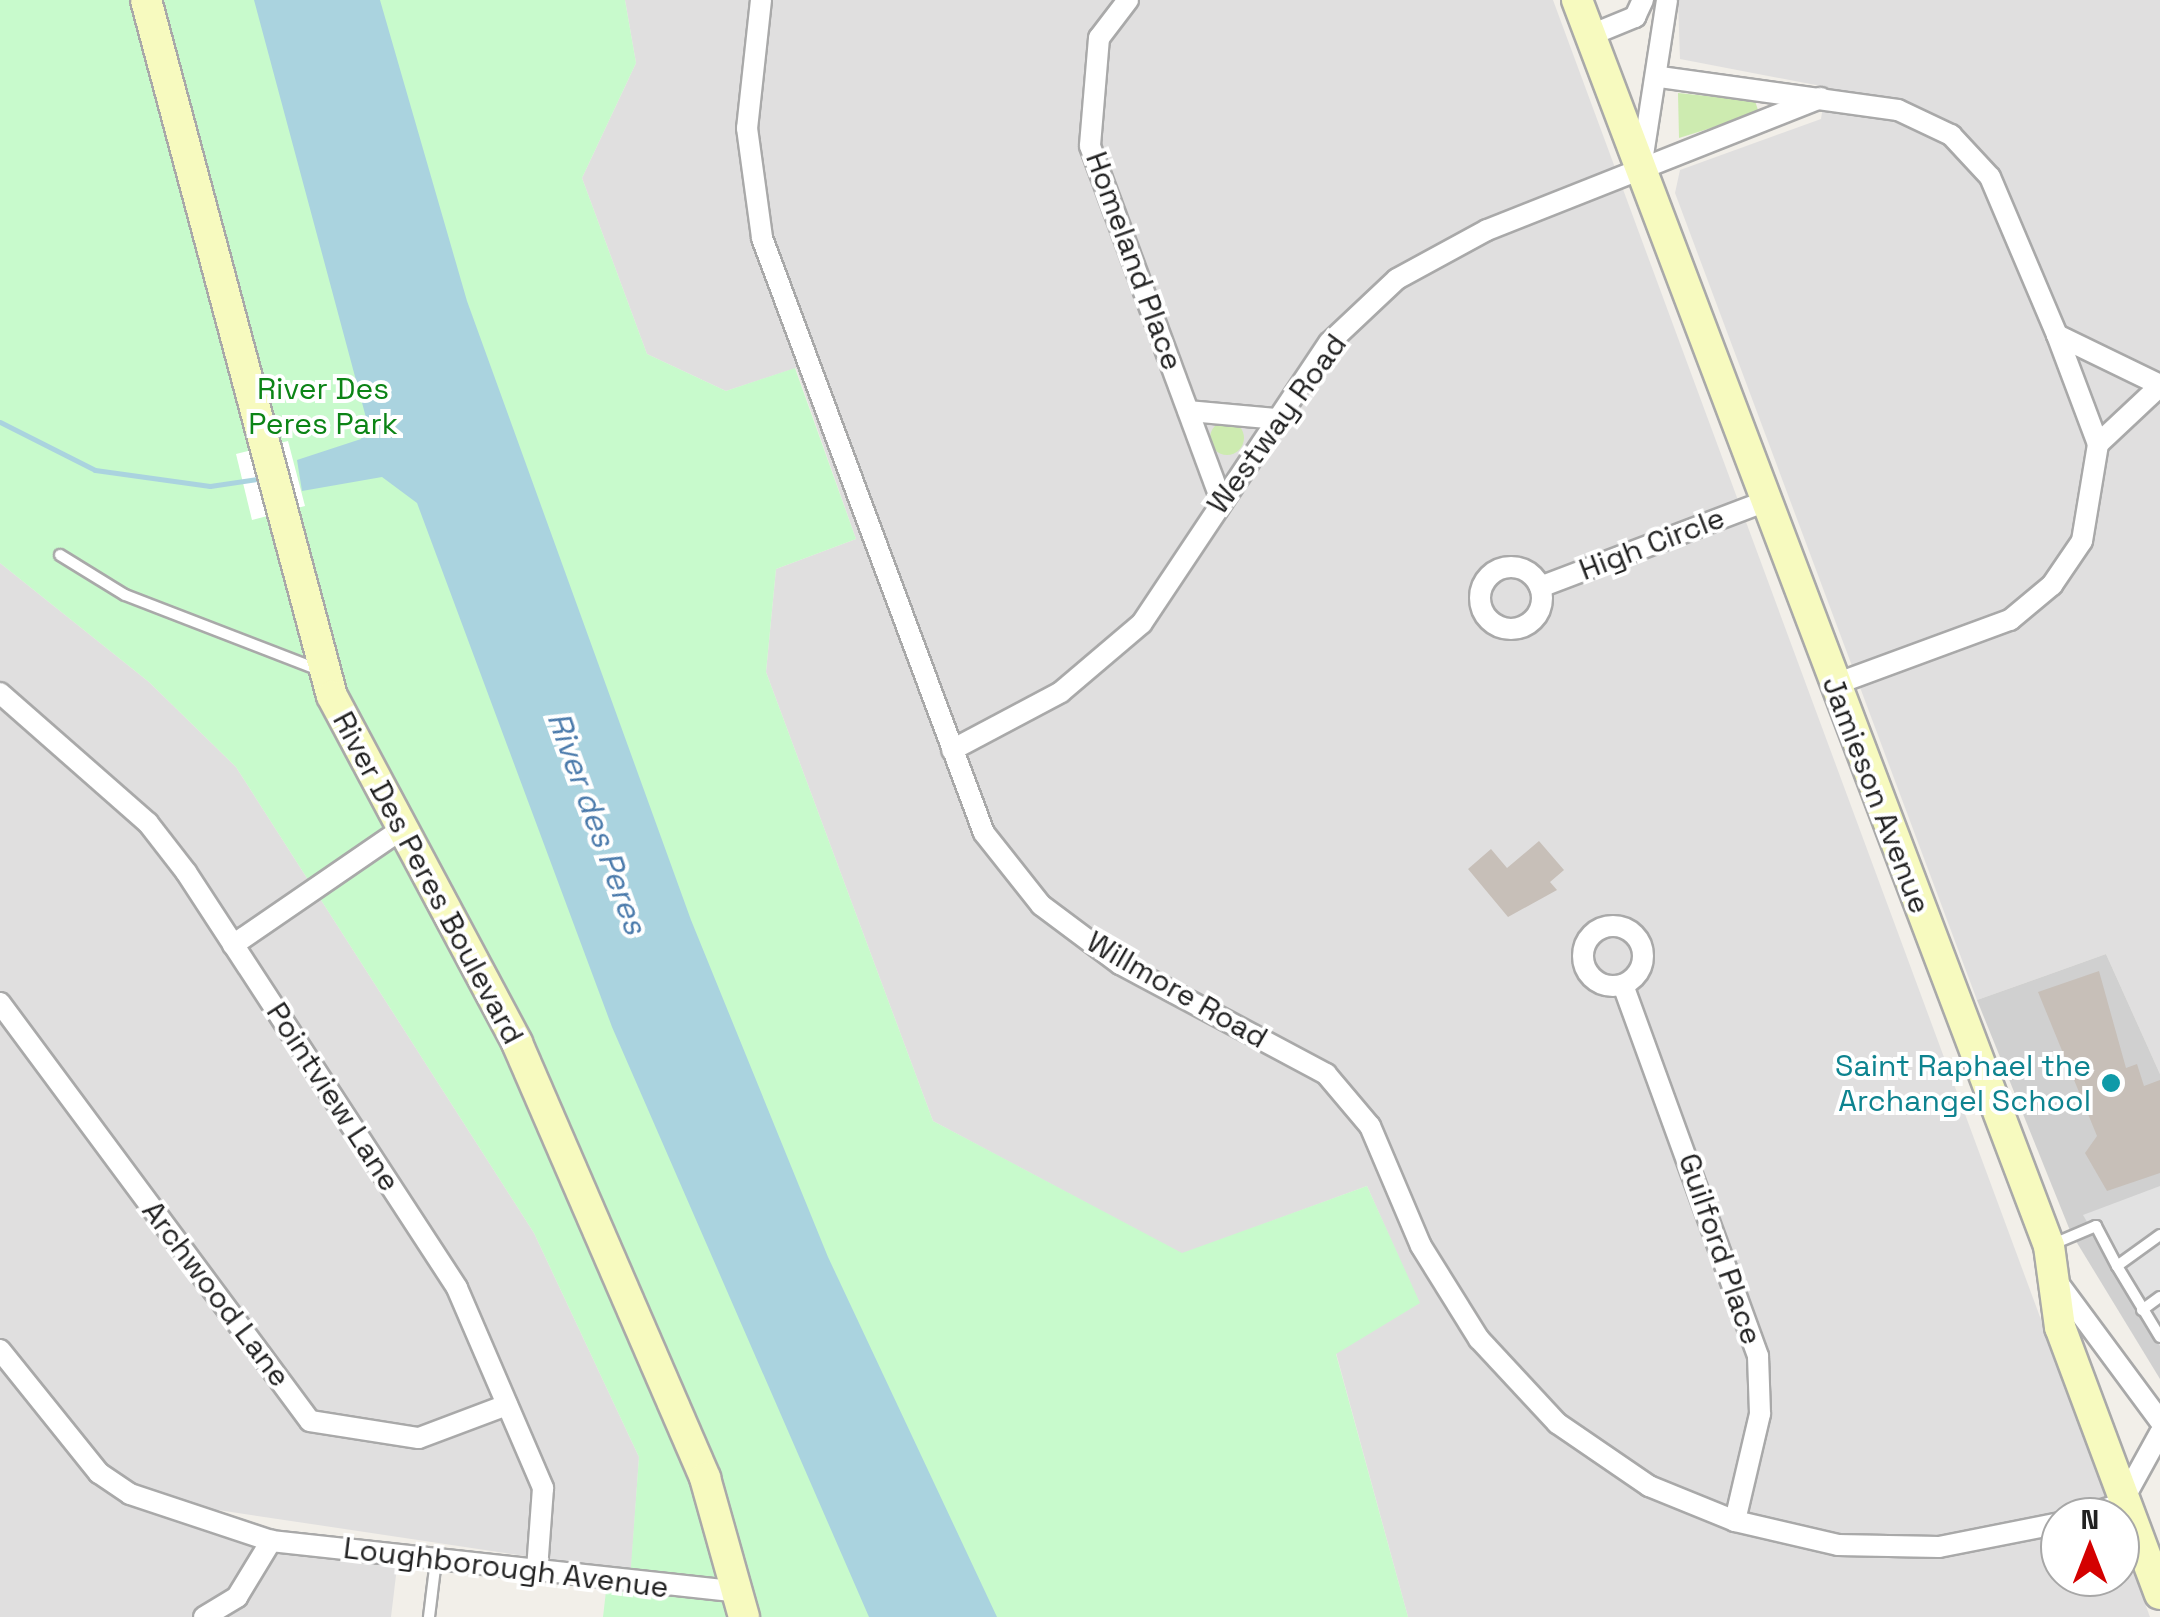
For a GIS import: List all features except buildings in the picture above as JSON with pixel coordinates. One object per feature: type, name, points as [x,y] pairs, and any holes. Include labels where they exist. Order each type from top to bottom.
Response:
[{"type":"main road","name":"River Des Peres Boulevard","points":[[146,0],[323,671],[399,831],[518,1043],[705,1478],[742,1605]]},
{"type":"main road","name":"Jamieson Avenue","points":[[1577,0],[2049,1246],[2057,1282],[2060,1326],[2119,1497]]},
{"type":"main road","name":"Jamieson Avenue","points":[[2140,1548],[2160,1594]]},
{"type":"street","name":"Willmore Road","points":[[761,0],[746,128],[762,238],[984,833],[1041,906],[1120,964],[1326,1074],[1370,1126],[1421,1246],[1479,1339],[1557,1424],[1649,1486],[1735,1520],[1838,1546],[1939,1547],[2040,1527]]},
{"type":"street","name":"Homeland Place","points":[[1128,0],[1099,38],[1090,146],[1221,500]]},
{"type":"street","points":[[1591,35],[1636,17],[1643,0]]},
{"type":"street","points":[[1640,168],[1660,77],[1667,0]]},
{"type":"street","points":[[1660,77],[1911,114],[1972,153],[2001,197],[2098,444],[2082,540],[2052,585],[2010,620],[1834,685]]},
{"type":"street","name":"Westway Road","points":[[952,750],[1061,692],[1142,622],[1328,343],[1397,279],[1487,230],[1821,98]]},
{"type":"street","points":[[2057,335],[2160,385],[2098,444]]},
{"type":"street","name":"Homeland Place","points":[[1189,411],[1277,419]]},
{"type":"street","name":"High Circle","points":[[1540,586],[1764,502]]},
{"type":"street","name":"Pointview Lane","points":[[0,693],[148,823],[233,944],[457,1288],[543,1488],[537,1570]]},
{"type":"street","points":[[233,944],[399,831]]},
{"type":"street","name":"Guilford Place","points":[[1623,985],[1758,1356],[1760,1414],[1735,1520]]},
{"type":"street","name":"Archwood Lane","points":[[0,1003],[310,1421],[420,1438],[507,1405]]},
{"type":"street","points":[[2057,1282],[2160,1421]]},
{"type":"street","name":"Loughborough Avenue","points":[[0,1350],[99,1473],[130,1494],[272,1541],[537,1570],[742,1605]]},
{"type":"street","points":[[2125,1497],[2160,1433]]},
{"type":"street","points":[[204,1617],[237,1597],[272,1541]]},
{"type":"lane","points":[[60,554],[125,594],[323,671]]},
{"type":"lane","points":[[2049,1246],[2096,1226],[2160,1337]]},
{"type":"lane","points":[[2117,1266],[2160,1235]]},
{"type":"lane","points":[[2142,1310],[2160,1296]]},
{"type":"lane","points":[[429,1617],[436,1559]]},
{"type":"shaded area","points":[[625,0],[1553,0],[2107,1497],[2040,1497],[2040,1597],[2140,1597],[2140,1590],[2150,1617],[1408,1617],[1336,1353],[1419,1303],[1367,1186],[1182,1254],[933,1121],[766,672],[776,569],[856,539],[796,368],[726,391],[647,354],[582,178],[636,63]]},
{"type":"shaded area","points":[[1678,0],[2160,0],[2160,1074],[2106,954],[1977,1000],[1675,193],[1680,170],[1821,119],[1826,87],[1680,59]]},
{"type":"shaded area","points":[[0,563],[149,682],[236,767],[534,1233],[639,1457],[631,1572],[218,1510],[188,1520],[284,1551],[397,1567],[391,1617],[0,1617]]},
{"type":"shaded area","points":[[2106,954],[2160,1074],[2160,1379],[2071,1233],[1977,1000]]},
{"type":"shaded area","points":[[2160,1186],[2160,1346],[2083,1215]]},
{"type":"green space","name":"River Des Peres Park","points":[[0,0],[625,0],[636,63],[582,178],[647,354],[726,391],[795,368],[856,539],[776,569],[766,672],[933,1121],[1182,1253],[1367,1186],[1420,1303],[1336,1354],[1408,1617],[603,1617],[606,1591],[629,1593],[639,1457],[534,1233],[236,767],[149,682],[0,563]]},
{"type":"green space","points":[[1678,93],[1755,101],[1759,113],[1679,138]]},
{"type":"green space","points":[[1227,421],[1239,426],[1244,438],[1239,450],[1227,455],[1215,450],[1210,438],[1215,426]]},
{"type":"water","name":"River des Peres","points":[[254,0],[380,0],[467,301],[691,920],[828,1257],[997,1617],[869,1617],[612,1027],[417,503],[382,477],[302,491],[297,460],[361,439],[368,425]]},
{"type":"pier","points":[[288,441],[305,506],[252,520],[236,454]]},
{"type":"waterway","points":[[0,422],[95,470],[210,486],[264,478]]},
{"type":"place","name":"Saint Raphael the Archangel School","points":[[2111,1083]]}]
